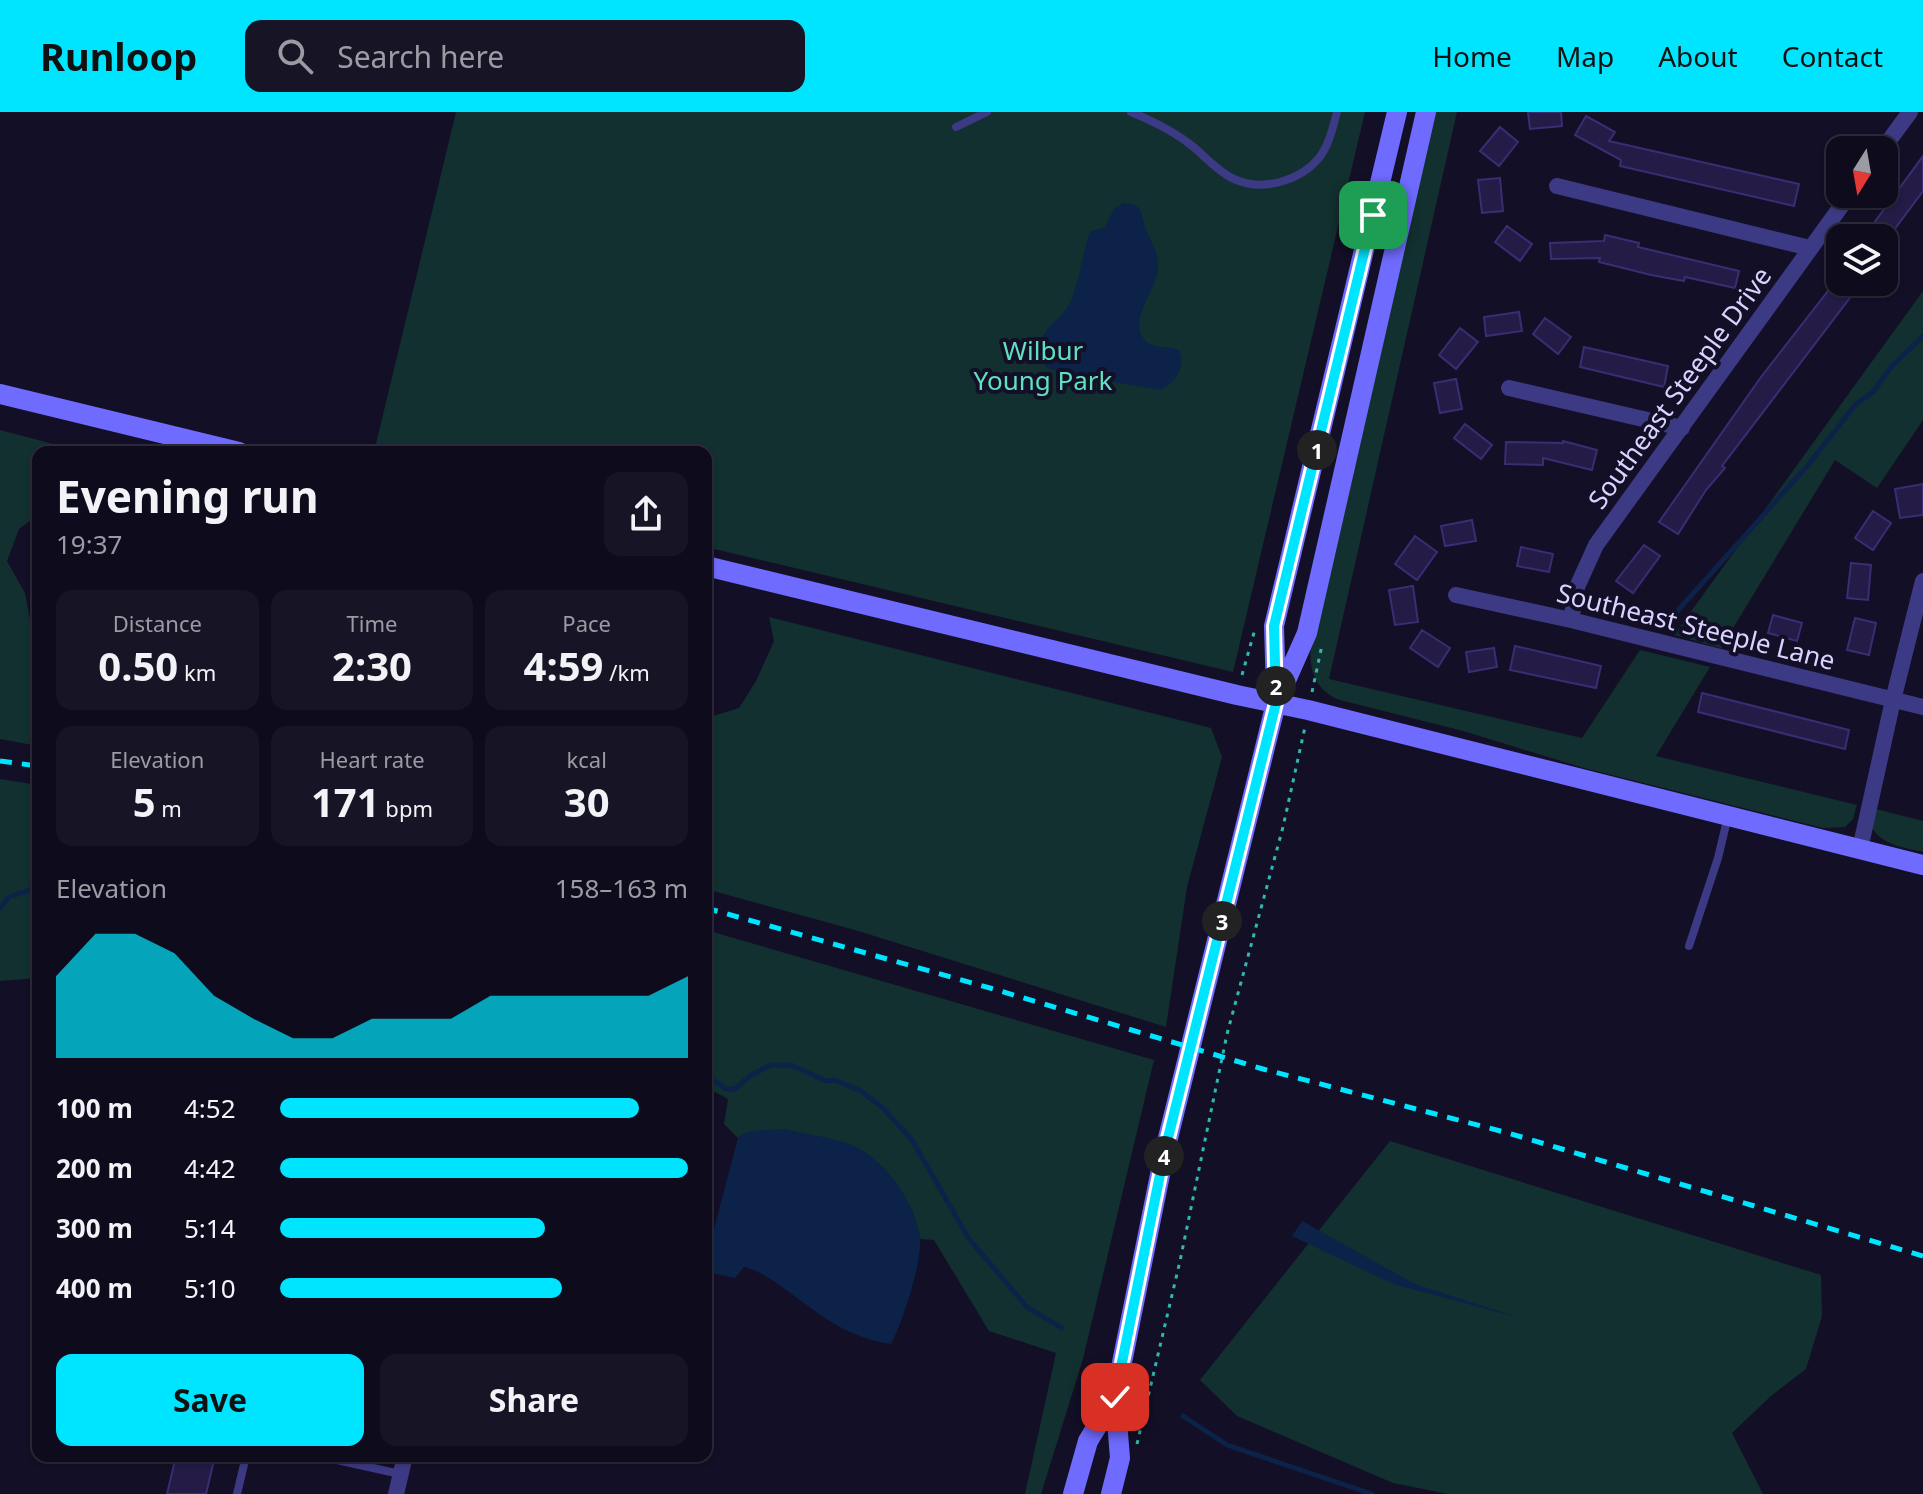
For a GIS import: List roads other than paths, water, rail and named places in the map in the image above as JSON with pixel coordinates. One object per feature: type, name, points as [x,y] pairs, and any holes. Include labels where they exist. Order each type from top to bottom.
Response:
[{"type":"main road","points":[[1276,703],[1274,626],[1397,112]]},
{"type":"main road","points":[[1111,1494],[1120,1458],[1115,1397],[1165,1150],[1276,703],[1307,633],[1426,112]]},
{"type":"main road","points":[[0,394],[214,446]]},
{"type":"main road","points":[[712,567],[1276,703],[1923,865]]},
{"type":"main road","points":[[1073,1494],[1088,1441],[1115,1397]]},
{"type":"street","points":[[1892,136],[1910,112]]},
{"type":"street","points":[[1557,186],[1810,248]]},
{"type":"street","name":"Southeast Steeple Drive","points":[[1571,620],[1577,587],[1596,545],[1840,208]]},
{"type":"street","points":[[1509,388],[1682,428]]},
{"type":"street","points":[[1860,849],[1923,581]]},
{"type":"street","name":"Southeast Steeple Lane","points":[[1456,595],[1571,620],[1923,707]]},
{"type":"street","points":[[396,1494],[404,1462]]},
{"type":"lane","points":[[956,127],[987,112]]},
{"type":"lane","points":[[1131,112],[1167,128],[1233,179],[1253,184],[1275,183],[1309,168],[1321,156],[1337,112]]},
{"type":"lane","points":[[1689,946],[1718,858],[1728,815]]},
{"type":"lane","points":[[237,1494],[245,1462]]},
{"type":"lane","points":[[345,1462],[401,1475]]},
{"type":"water","points":[[1123,203],[1135,205],[1140,210],[1158,262],[1156,276],[1141,314],[1140,331],[1147,342],[1179,350],[1181,356],[1178,373],[1161,390],[1064,374],[1046,367],[1042,353],[1044,335],[1072,298],[1090,231],[1104,228],[1114,209]]},
{"type":"water","points":[[785,1129],[852,1145],[887,1171],[905,1196],[917,1223],[920,1247],[906,1307],[891,1344],[864,1338],[841,1327],[752,1270],[744,1267],[735,1278],[712,1273],[712,1236],[738,1138],[750,1131]]},
{"type":"water","points":[[1302,1221],[1415,1284],[1520,1318],[1393,1284],[1292,1236]]},
{"type":"waterway","points":[[1672,617],[1809,464],[1856,404],[1873,392],[1891,367],[1923,336]]},
{"type":"waterway","points":[[0,908],[9,897],[32,889]]},
{"type":"waterway","points":[[712,1079],[726,1089],[735,1089],[751,1075],[771,1065],[791,1065],[826,1081],[835,1080],[861,1091],[883,1108],[912,1140],[969,1239],[1027,1307],[1062,1328]]},
{"type":"waterway","points":[[1183,1416],[1227,1445],[1372,1494]]},
{"type":"railway","points":[[0,761],[32,765]]},
{"type":"railway","points":[[712,910],[1263,1069],[1508,1133],[1923,1256]]},
{"type":"park label","name":"Wilbur Young Park","points":[[1043,366]]}]
